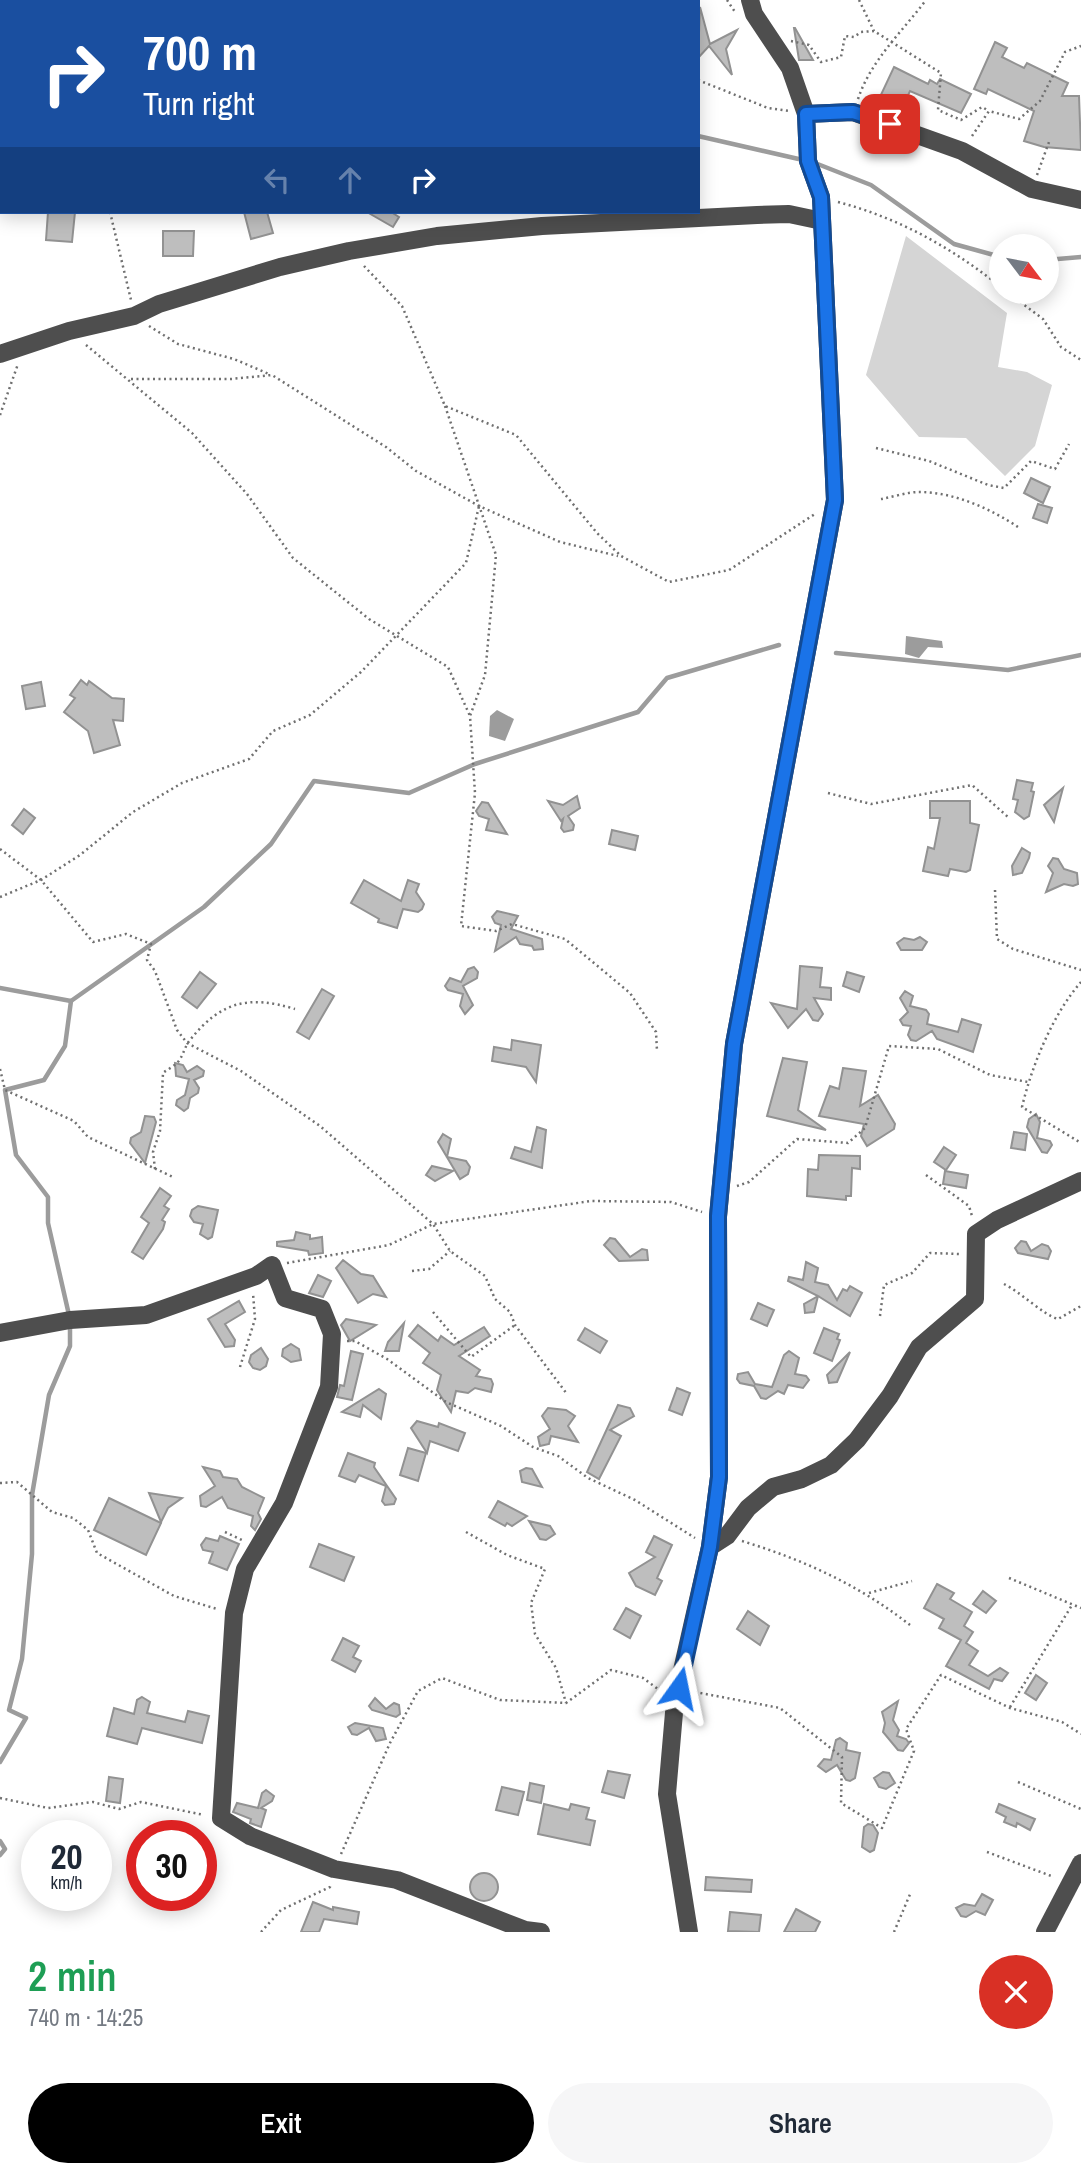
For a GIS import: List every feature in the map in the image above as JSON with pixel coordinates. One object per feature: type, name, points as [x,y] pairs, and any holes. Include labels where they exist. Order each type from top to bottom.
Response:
[{"type":"street","points":[[689,1932],[667,1794],[677,1695],[710,1547],[719,1477],[718,1216],[734,1044],[835,500],[821,197],[808,161],[806,114],[790,68],[754,14],[750,0]]},
{"type":"street","points":[[806,114],[853,112],[962,150],[1032,189],[1081,200]]},
{"type":"street","points":[[0,354],[69,331],[135,316],[159,304],[280,267],[349,251],[437,236],[542,226],[778,214],[822,221]]},
{"type":"street","points":[[710,1547],[727,1536],[748,1508],[773,1487],[802,1479],[831,1465],[857,1440],[890,1396],[919,1347],[975,1299],[976,1234],[997,1220],[1081,1181]]},
{"type":"street","points":[[0,1333],[70,1321],[146,1315],[272,1265],[285,1298],[322,1309],[333,1343],[329,1387],[284,1503],[245,1569],[234,1613],[221,1818],[250,1836],[334,1870],[397,1880],[525,1930],[541,1932]]},
{"type":"street","points":[[1045,1932],[1081,1863]]},
{"type":"path","points":[[727,0],[738,16]]},
{"type":"path","points":[[859,0],[874,32],[941,73],[938,110],[961,120],[982,107],[1019,119],[1040,101],[1053,82],[1065,52],[1081,46]]},
{"type":"path","points":[[853,112],[865,77],[926,0]]},
{"type":"path","points":[[770,36],[809,44],[821,62],[841,57],[845,36],[854,37],[861,32],[874,32]]},
{"type":"path","points":[[700,81],[768,108],[806,114]]},
{"type":"path","points":[[962,150],[989,111]]},
{"type":"path","points":[[1032,189],[1049,142]]},
{"type":"path","points":[[821,197],[873,211],[925,235],[989,279]]},
{"type":"path","points":[[110,214],[135,316],[178,344],[234,359],[272,375],[386,447],[416,471],[479,506],[560,542],[621,556]]},
{"type":"path","points":[[349,251],[402,306],[445,406],[496,555],[485,675],[470,716]]},
{"type":"path","points":[[1023,304],[1043,319],[1061,347],[1081,360]]},
{"type":"path","points":[[69,331],[131,379],[192,433],[247,494],[293,558],[369,619],[448,667],[470,716],[475,793],[461,926],[496,931],[512,924],[565,939],[630,993],[656,1032],[657,1051]]},
{"type":"path","points":[[0,415],[23,348]]},
{"type":"path","points":[[131,379],[231,379],[272,375]]},
{"type":"path","points":[[445,406],[516,435],[597,533],[621,556],[668,582],[729,570],[835,500]]},
{"type":"path","points":[[876,448],[939,464],[988,485],[1004,488],[1031,461],[1055,469],[1069,444]]},
{"type":"path","points":[[881,499],[918,492],[938,494],[993,510],[1018,527]]},
{"type":"path","points":[[0,897],[41,880],[80,855],[133,812],[181,783],[249,759],[273,731],[310,715],[361,672],[466,562],[479,506]]},
{"type":"path","points":[[828,793],[871,804],[972,785],[1008,817]]},
{"type":"path","points":[[0,849],[41,880],[93,942],[126,934],[151,944],[147,960],[155,971],[177,1030],[187,1042],[241,1071],[320,1126],[433,1224],[450,1251],[485,1276],[495,1299],[510,1312],[515,1325],[566,1394]]},
{"type":"path","points":[[995,890],[997,939],[1013,950],[1081,970]]},
{"type":"path","points":[[1081,982],[1070,994],[1028,1082],[1022,1107],[1081,1143]]},
{"type":"path","points":[[155,1168],[153,1152],[160,1131],[163,1073],[180,1060],[187,1042],[222,1010],[245,1002],[266,1000],[295,1009]]},
{"type":"path","points":[[720,1191],[749,1182],[797,1139],[848,1143],[864,1128],[888,1046],[938,1049],[990,1075],[1028,1082]]},
{"type":"path","points":[[0,1069],[5,1090],[74,1121],[88,1137],[173,1177]]},
{"type":"path","points":[[880,1316],[884,1285],[912,1273],[930,1253],[960,1255],[976,1234],[969,1206],[926,1175]]},
{"type":"path","points":[[272,1265],[389,1245],[433,1224],[591,1201],[671,1202],[718,1216]]},
{"type":"path","points":[[412,1271],[429,1269],[450,1251]]},
{"type":"path","points":[[240,1367],[255,1319],[252,1275]]},
{"type":"path","points":[[1004,1284],[1028,1297],[1047,1316],[1058,1319],[1081,1306]]},
{"type":"path","points":[[433,1312],[471,1357],[515,1325]]},
{"type":"path","points":[[333,1343],[355,1340],[446,1402],[501,1426],[533,1447],[558,1457],[588,1478],[635,1500],[710,1547]]},
{"type":"path","points":[[0,1483],[17,1482],[52,1512],[74,1518],[88,1530],[97,1553],[174,1596],[234,1613]]},
{"type":"path","points":[[225,1532],[258,1547]]},
{"type":"path","points":[[466,1532],[507,1555],[544,1569],[531,1603],[535,1634],[556,1668],[566,1703]]},
{"type":"path","points":[[727,1536],[785,1555],[869,1594],[910,1625]]},
{"type":"path","points":[[1009,1578],[1081,1608]]},
{"type":"path","points":[[869,1594],[912,1581]]},
{"type":"path","points":[[1010,1708],[1072,1605]]},
{"type":"path","points":[[261,1932],[281,1910],[330,1887],[334,1870],[390,1743],[418,1691],[442,1678],[500,1700],[566,1703],[611,1670],[643,1678],[677,1695],[780,1708],[842,1757],[841,1803],[882,1828],[914,1751],[906,1729],[941,1675],[1010,1708],[1062,1722],[1081,1734]]},
{"type":"path","points":[[1018,1782],[1081,1809]]},
{"type":"path","points":[[0,1798],[48,1808],[93,1802],[119,1809],[141,1802],[221,1818]]},
{"type":"path","points":[[987,1852],[1070,1883]]},
{"type":"path","points":[[894,1932],[911,1892]]},
{"type":"shaded area","points":[[906,236],[989,299],[989,304],[995,304],[1007,313],[998,367],[1027,372],[1052,385],[1035,446],[1005,476],[966,438],[919,437],[866,375]]},
{"type":"shaded area","points":[[906,636],[942,641],[943,648],[928,647],[919,658],[905,654]]},
{"type":"shaded area","points":[[497,710],[514,719],[505,741],[489,736],[490,716]]},
{"type":"building","points":[[700,7],[710,44],[737,30],[726,49],[732,75],[709,46],[700,56]]},
{"type":"building","points":[[795,28],[813,60],[799,60]]},
{"type":"building","points":[[995,42],[1007,48],[1002,57],[1024,68],[1027,63],[1068,83],[1062,96],[1079,96],[1081,150],[1044,147],[1024,141],[1034,111],[988,89],[986,94],[974,89]]},
{"type":"building","points":[[894,67],[928,84],[930,80],[937,84],[940,79],[971,94],[961,113],[910,91],[901,110],[879,99]]},
{"type":"building","points":[[48,214],[75,214],[72,242],[46,240]]},
{"type":"building","points":[[245,214],[268,214],[273,233],[251,239]]},
{"type":"building","points":[[370,214],[394,214],[399,217],[393,227]]},
{"type":"building","points":[[163,231],[194,231],[193,256],[163,256]]},
{"type":"building","points":[[1031,478],[1050,487],[1043,503],[1024,493]]},
{"type":"building","points":[[1038,504],[1052,508],[1047,523],[1033,518]]},
{"type":"building","points":[[81,680],[87,685],[89,681],[112,698],[124,699],[123,721],[113,720],[120,745],[94,753],[88,731],[64,712],[75,698],[70,695]]},
{"type":"building","points":[[41,682],[45,706],[26,709],[22,686]]},
{"type":"building","points":[[1017,780],[1033,783],[1029,816],[1024,819],[1015,812],[1018,800],[1013,799]]},
{"type":"building","points":[[1063,788],[1054,822],[1044,805]]},
{"type":"building","points":[[577,796],[580,808],[568,816],[574,825],[573,830],[564,832],[561,828],[563,819],[561,821],[548,801],[563,805]]},
{"type":"building","points":[[930,801],[970,801],[970,823],[979,825],[970,870],[966,872],[950,869],[948,876],[923,871],[928,847],[934,849],[940,818],[930,818]]},
{"type":"building","points":[[482,802],[488,803],[507,834],[486,830],[489,819],[479,816],[476,811]]},
{"type":"building","points":[[24,809],[35,818],[23,834],[12,825]]},
{"type":"building","points":[[612,830],[638,836],[635,850],[609,844]]},
{"type":"building","points":[[1022,848],[1030,853],[1029,858],[1022,873],[1013,875],[1012,866]]},
{"type":"building","points":[[1053,858],[1058,859],[1064,869],[1077,873],[1078,884],[1064,884],[1046,892],[1053,873],[1048,866]]},
{"type":"building","points":[[364,880],[401,901],[408,880],[419,884],[416,892],[424,904],[422,909],[418,912],[403,909],[397,928],[378,922],[379,919],[351,903]]},
{"type":"building","points":[[497,911],[518,916],[511,929],[542,939],[543,949],[534,950],[532,946],[520,944],[516,937],[495,951],[501,925],[495,923],[492,917]]},
{"type":"building","points":[[920,937],[927,942],[922,950],[901,950],[897,943],[904,938],[914,940]]},
{"type":"building","points":[[800,966],[822,968],[820,987],[831,988],[831,1000],[814,998],[823,1014],[818,1021],[813,1020],[806,1009],[788,1028],[771,1003],[797,1009]]},
{"type":"building","points":[[474,967],[478,972],[477,978],[463,986],[473,1005],[465,1014],[460,1006],[463,994],[448,990],[445,986],[450,978],[461,982],[468,969]]},
{"type":"building","points":[[200,972],[216,984],[197,1008],[182,997]]},
{"type":"building","points":[[847,972],[864,977],[859,992],[843,986]]},
{"type":"building","points":[[322,989],[334,996],[309,1039],[297,1032]]},
{"type":"building","points":[[905,991],[913,996],[910,1006],[926,1010],[929,1014],[927,1024],[958,1032],[962,1019],[981,1025],[973,1052],[937,1039],[932,1031],[916,1041],[911,1040],[908,1035],[911,1026],[903,1025],[900,1020],[908,1012],[900,998]]},
{"type":"building","points":[[512,1040],[541,1045],[536,1082],[526,1067],[492,1061],[494,1047],[511,1050]]},
{"type":"building","points":[[783,1058],[807,1062],[798,1110],[826,1130],[767,1116]]},
{"type":"building","points":[[175,1063],[183,1065],[187,1072],[197,1066],[204,1071],[203,1076],[194,1080],[199,1088],[198,1093],[190,1098],[188,1108],[184,1111],[176,1105],[177,1100],[185,1095],[189,1079],[176,1076]]},
{"type":"building","points":[[843,1068],[866,1071],[860,1106],[878,1095],[895,1124],[894,1129],[867,1146],[861,1136],[864,1124],[819,1116],[830,1086],[839,1089]]},
{"type":"building","points":[[1036,1114],[1040,1122],[1037,1138],[1050,1141],[1052,1145],[1047,1153],[1042,1152],[1027,1127],[1029,1119]]},
{"type":"building","points":[[145,1116],[154,1117],[156,1122],[145,1163],[130,1143],[131,1138],[141,1132]]},
{"type":"building","points":[[537,1127],[546,1130],[542,1168],[511,1158],[515,1147],[531,1152]]},
{"type":"building","points":[[1014,1132],[1027,1134],[1025,1150],[1011,1148]]},
{"type":"building","points":[[443,1134],[451,1139],[447,1157],[466,1161],[470,1167],[468,1174],[460,1179],[438,1142]]},
{"type":"building","points":[[944,1147],[956,1155],[946,1170],[934,1162]]},
{"type":"building","points":[[819,1155],[860,1156],[860,1169],[852,1168],[851,1196],[846,1196],[846,1200],[807,1196],[808,1169],[818,1170]]},
{"type":"building","points":[[432,1166],[453,1171],[435,1181],[426,1175]]},
{"type":"building","points":[[945,1171],[968,1175],[966,1188],[943,1184]]},
{"type":"building","points":[[160,1188],[171,1196],[164,1206],[169,1209],[162,1220],[165,1222],[163,1229],[143,1259],[132,1252],[149,1223],[141,1217]]},
{"type":"building","points":[[198,1206],[218,1210],[212,1237],[208,1239],[200,1234],[203,1224],[194,1222],[190,1216],[192,1210]]},
{"type":"building","points":[[296,1232],[310,1235],[310,1239],[322,1237],[323,1253],[309,1255],[308,1251],[277,1246],[277,1242],[294,1240]]},
{"type":"building","points":[[610,1238],[615,1239],[630,1257],[642,1249],[647,1250],[648,1260],[619,1261],[604,1245]]},
{"type":"building","points":[[1021,1241],[1026,1242],[1031,1251],[1042,1244],[1048,1246],[1051,1251],[1048,1259],[1018,1253],[1015,1248]]},
{"type":"building","points":[[343,1260],[361,1274],[373,1276],[386,1297],[373,1294],[358,1303],[336,1268]]},
{"type":"building","points":[[806,1262],[818,1268],[815,1282],[828,1285],[837,1300],[843,1289],[847,1291],[850,1286],[862,1293],[850,1316],[788,1281],[789,1277],[803,1280]]},
{"type":"building","points":[[318,1275],[331,1281],[323,1297],[309,1293]]},
{"type":"building","points":[[818,1296],[814,1312],[805,1313],[804,1304]]},
{"type":"building","points":[[239,1301],[245,1312],[225,1324],[235,1340],[234,1346],[225,1347],[208,1319]]},
{"type":"building","points":[[758,1303],[774,1310],[767,1326],[751,1319]]},
{"type":"building","points":[[346,1319],[376,1325],[350,1341],[341,1325]]},
{"type":"building","points":[[404,1323],[399,1351],[385,1351],[388,1342]]},
{"type":"building","points":[[418,1325],[438,1341],[441,1336],[454,1345],[484,1327],[490,1336],[459,1356],[480,1370],[476,1376],[491,1379],[491,1392],[475,1388],[468,1393],[456,1391],[451,1412],[437,1390],[441,1375],[423,1363],[430,1353],[409,1336]]},
{"type":"building","points":[[585,1328],[607,1341],[600,1353],[578,1340]]},
{"type":"building","points":[[824,1328],[839,1334],[837,1339],[840,1340],[832,1361],[814,1353]]},
{"type":"building","points":[[291,1344],[299,1349],[301,1360],[291,1362],[282,1356],[283,1349]]},
{"type":"building","points":[[261,1348],[268,1359],[266,1366],[260,1370],[253,1368],[249,1362],[251,1355]]},
{"type":"building","points":[[351,1351],[363,1354],[352,1400],[337,1397],[340,1385],[344,1386]]},
{"type":"building","points":[[789,1351],[799,1358],[795,1374],[806,1376],[809,1380],[803,1388],[788,1385],[784,1394],[778,1391],[766,1399],[761,1398],[754,1386],[740,1383],[737,1379],[738,1374],[748,1372],[755,1384],[772,1387],[784,1355]]},
{"type":"building","points":[[850,1352],[837,1382],[829,1383],[827,1375]]},
{"type":"building","points":[[677,1388],[690,1393],[682,1415],[669,1410]]},
{"type":"building","points":[[379,1389],[386,1394],[381,1419],[363,1405],[360,1417],[342,1412]]},
{"type":"building","points":[[618,1405],[630,1408],[634,1416],[610,1430],[621,1436],[599,1479],[587,1472]]},
{"type":"building","points":[[548,1408],[566,1410],[575,1416],[568,1426],[578,1442],[551,1436],[549,1444],[540,1446],[538,1437],[550,1429],[542,1416]]},
{"type":"building","points":[[417,1421],[438,1427],[439,1423],[465,1433],[458,1451],[430,1441],[427,1453],[411,1428]]},
{"type":"building","points":[[408,1448],[426,1453],[418,1481],[400,1475]]},
{"type":"building","points":[[348,1453],[375,1463],[374,1467],[396,1499],[394,1504],[385,1505],[382,1501],[386,1486],[359,1475],[355,1482],[339,1476]]},
{"type":"building","points":[[203,1467],[220,1471],[223,1477],[237,1479],[242,1487],[264,1498],[258,1513],[261,1519],[255,1530],[251,1526],[253,1516],[228,1508],[222,1497],[206,1507],[201,1506],[200,1496],[215,1486]]},
{"type":"building","points":[[532,1469],[542,1487],[522,1482],[520,1471]]},
{"type":"building","points":[[149,1493],[182,1498],[168,1508],[161,1522]]},
{"type":"building","points":[[109,1498],[161,1523],[146,1555],[94,1530]]},
{"type":"building","points":[[498,1501],[527,1516],[512,1526],[507,1523],[505,1526],[489,1517]]},
{"type":"building","points":[[529,1521],[550,1526],[555,1534],[546,1540],[540,1539]]},
{"type":"building","points":[[220,1536],[239,1544],[227,1570],[209,1563],[213,1552],[203,1550],[201,1545],[206,1538],[218,1541]]},
{"type":"building","points":[[654,1536],[672,1545],[657,1578],[662,1581],[655,1595],[636,1586],[629,1573],[655,1557],[646,1552]]},
{"type":"building","points":[[319,1544],[354,1557],[344,1581],[310,1567]]},
{"type":"building","points":[[937,1584],[954,1593],[950,1599],[972,1612],[964,1626],[973,1632],[966,1643],[978,1651],[969,1665],[988,1676],[1000,1668],[1008,1673],[1002,1681],[994,1679],[989,1689],[946,1666],[961,1640],[939,1628],[944,1619],[924,1608]]},
{"type":"building","points":[[983,1591],[996,1601],[986,1613],[973,1604]]},
{"type":"building","points":[[626,1608],[641,1616],[630,1638],[614,1629]]},
{"type":"building","points":[[748,1611],[769,1626],[760,1645],[737,1629]]},
{"type":"building","points":[[343,1638],[359,1646],[353,1657],[361,1661],[355,1672],[332,1660]]},
{"type":"building","points":[[1036,1675],[1047,1683],[1036,1700],[1025,1693]]},
{"type":"building","points":[[142,1697],[150,1702],[147,1713],[185,1722],[188,1711],[209,1716],[202,1743],[142,1728],[137,1744],[107,1736],[114,1708],[134,1714],[137,1700]]},
{"type":"building","points":[[375,1698],[386,1709],[394,1703],[399,1705],[400,1714],[396,1717],[372,1710],[369,1706]]},
{"type":"building","points":[[898,1701],[893,1720],[899,1730],[897,1736],[909,1743],[903,1751],[898,1750],[883,1732],[885,1723],[882,1712]]},
{"type":"building","points":[[355,1723],[383,1728],[386,1739],[376,1741],[369,1728],[357,1735],[352,1734],[348,1727]]},
{"type":"building","points":[[840,1738],[847,1743],[846,1750],[860,1753],[855,1778],[850,1781],[846,1780],[837,1765],[826,1772],[818,1766],[824,1759],[831,1760],[836,1740]]},
{"type":"building","points":[[608,1771],[630,1775],[624,1798],[602,1792]]},
{"type":"building","points":[[883,1772],[889,1773],[895,1783],[886,1789],[879,1787],[874,1778]]},
{"type":"building","points":[[109,1777],[123,1779],[120,1803],[106,1801]]},
{"type":"building","points":[[530,1783],[544,1786],[541,1803],[527,1800]]},
{"type":"building","points":[[502,1787],[524,1792],[518,1815],[496,1810]]},
{"type":"building","points":[[266,1790],[274,1796],[272,1801],[261,1808],[266,1810],[261,1827],[250,1823],[251,1819],[233,1812],[237,1803],[258,1808],[262,1793]]},
{"type":"building","points":[[544,1804],[569,1810],[571,1804],[589,1808],[586,1819],[595,1821],[590,1845],[538,1834]]},
{"type":"building","points":[[999,1804],[1035,1819],[1030,1830],[1017,1823],[1016,1827],[1004,1822],[1006,1817],[996,1812]]},
{"type":"building","points":[[873,1825],[878,1833],[874,1850],[870,1852],[862,1847],[864,1827]]},
{"type":"building","points":[[484,1873],[494,1877],[498,1887],[494,1897],[484,1901],[474,1897],[470,1887],[474,1877]]},
{"type":"building","points":[[706,1877],[752,1880],[751,1892],[705,1890]]},
{"type":"building","points":[[982,1894],[993,1900],[985,1915],[976,1911],[966,1917],[961,1916],[956,1908],[964,1904],[975,1906]]},
{"type":"building","points":[[313,1902],[333,1910],[333,1907],[359,1912],[357,1924],[324,1919],[319,1932],[301,1932]]},
{"type":"building","points":[[796,1909],[820,1922],[815,1932],[784,1932]]},
{"type":"building","points":[[730,1912],[761,1915],[759,1932],[728,1931]]},
{"type":"waterway","points":[[700,136],[803,160]]},
{"type":"waterway","points":[[815,163],[871,185],[954,244],[989,254]]},
{"type":"waterway","points":[[1059,259],[1081,257]]},
{"type":"waterway","points":[[0,988],[71,1001],[204,907],[271,844],[314,781],[409,793],[475,764],[638,712],[667,678],[779,645]]},
{"type":"waterway","points":[[836,653],[1008,670],[1081,655]]},
{"type":"waterway","points":[[69,1315],[48,1223],[48,1197],[16,1155],[5,1090],[44,1080],[65,1046],[71,1001]]},
{"type":"waterway","points":[[0,1762],[26,1718],[9,1710],[22,1659],[32,1554],[32,1495],[49,1395],[70,1346],[70,1323]]},
{"type":"waterway","points":[[0,1841],[5,1849],[0,1855]]},
{"type":"route","points":[[679,1688],[710,1547],[719,1477],[718,1216],[734,1044],[835,500],[821,197],[808,161],[806,114],[853,112],[890,124]]}]
